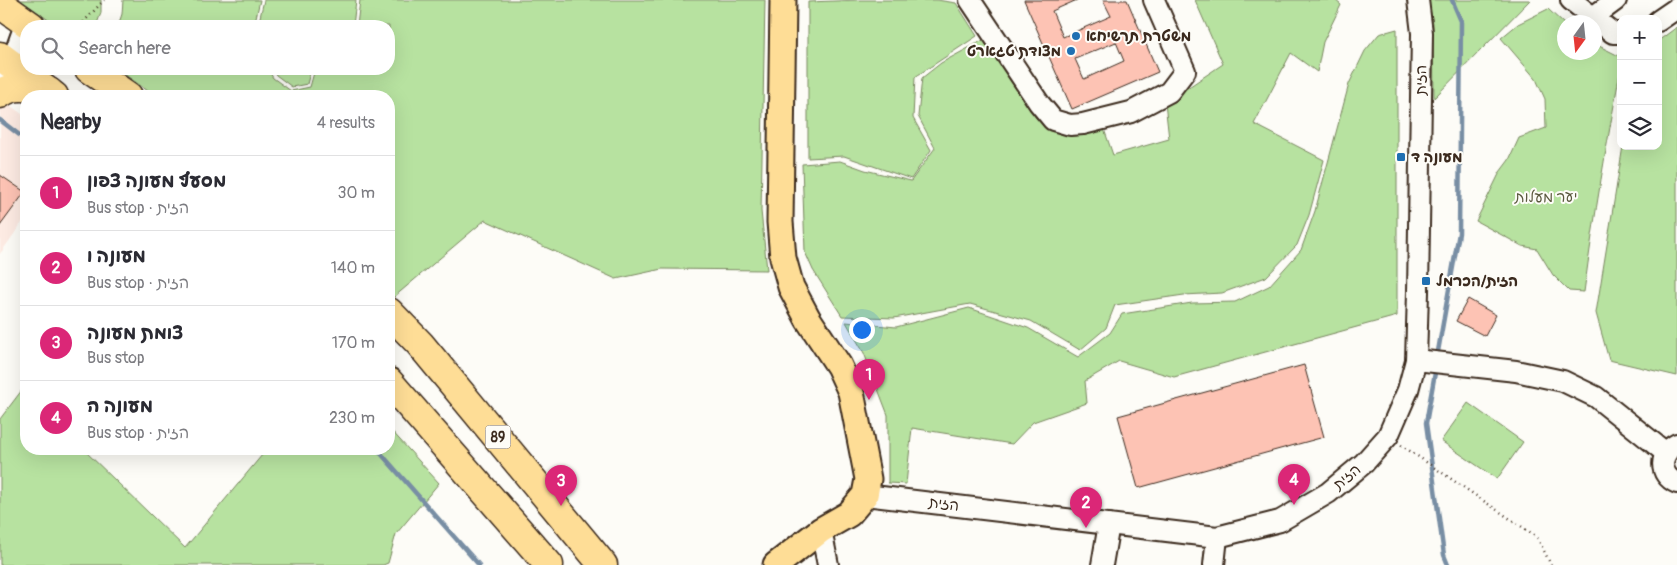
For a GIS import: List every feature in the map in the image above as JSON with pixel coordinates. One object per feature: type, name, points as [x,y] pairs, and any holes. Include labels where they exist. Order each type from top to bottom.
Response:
[{"type":"highway","points":[[0,4],[23,20]]},
{"type":"highway","points":[[3,61],[20,73]]},
{"type":"highway","points":[[23,75],[45,90]]},
{"type":"highway","points":[[98,75],[120,90]]},
{"type":"highway","points":[[0,94],[4,91],[24,86],[38,90]]},
{"type":"highway","name":"89","points":[[395,318],[420,344],[603,565]]},
{"type":"highway","points":[[395,389],[549,565]]},
{"type":"main road","points":[[776,565],[821,530],[849,514],[865,495],[868,479],[851,392],[839,366],[808,319],[791,287],[783,258],[780,222],[783,0]]},
{"type":"main road","points":[[763,565],[801,545]]},
{"type":"street","points":[[970,0],[1052,120],[1070,125],[1083,124],[1131,112],[1169,92],[1185,70],[1154,0]]},
{"type":"street","name":"הזית","points":[[865,495],[1217,537],[1280,521],[1328,494],[1364,463],[1388,436],[1408,390],[1416,360],[1422,33],[1418,0]]},
{"type":"street","points":[[1571,0],[1590,15]]},
{"type":"street","points":[[1596,15],[1616,0]]},
{"type":"street","points":[[1662,18],[1677,8]]},
{"type":"street","points":[[1602,24],[1613,33],[1617,33]]},
{"type":"street","points":[[3,61],[20,37]]},
{"type":"street","points":[[1416,360],[1516,371],[1563,381],[1596,397],[1671,448],[1663,458],[1663,470],[1670,479],[1677,483]]},
{"type":"street","points":[[1102,565],[1109,524]]},
{"type":"street","points":[[821,530],[828,565]]},
{"type":"street","points":[[1214,565],[1217,537]]},
{"type":"path","points":[[86,20],[104,0]]},
{"type":"path","points":[[1388,436],[1537,537],[1552,565]]},
{"type":"shaded area","points":[[0,98],[20,113],[20,226],[0,254]]},
{"type":"green space","points":[[20,0],[101,0],[101,13],[98,20],[48,20]]},
{"type":"green space","points":[[123,0],[260,0],[255,20],[120,20]]},
{"type":"green space","points":[[264,0],[356,0],[354,20],[259,20]]},
{"type":"green space","points":[[360,0],[765,0],[761,211],[767,270],[662,269],[616,279],[485,220],[395,296],[395,90],[296,90],[310,87],[313,75],[395,75],[395,20],[358,20]]},
{"type":"green space","points":[[937,0],[956,3],[977,36],[915,77],[913,118],[931,150],[911,179],[844,156],[808,158],[808,2]]},
{"type":"green space","points":[[1195,0],[1335,0],[1341,5],[1323,42],[1317,72],[1291,53],[1254,124],[1324,160],[1309,215],[1297,245],[1266,277],[1222,293],[1184,295],[1115,305],[1106,328],[1080,350],[1031,321],[970,304],[894,318],[842,316],[813,270],[805,252],[802,164],[840,161],[865,170],[911,181],[935,148],[918,116],[922,78],[941,63],[985,39],[1036,118],[1055,129],[1104,129],[1113,155],[1169,139],[1165,103],[1223,64]]},
{"type":"green space","points":[[1428,0],[1530,0],[1434,98],[1433,23]]},
{"type":"green space","name":"יער מעלות","points":[[1548,9],[1557,17],[1557,60],[1602,60],[1602,48],[1617,55],[1617,90],[1584,292],[1569,291],[1553,275],[1537,249],[1522,246],[1476,221],[1519,138],[1546,128],[1545,99],[1536,79],[1501,38],[1518,24]]},
{"type":"green space","points":[[1677,27],[1677,376],[1609,360],[1596,313],[1622,150],[1662,150],[1662,38]]},
{"type":"green space","points":[[1397,29],[1397,316],[1174,377],[1119,361],[1085,381],[1087,403],[1033,422],[1012,444],[912,428],[906,484],[888,483],[888,415],[864,353],[846,322],[896,327],[969,308],[1028,328],[1078,357],[1110,333],[1122,314],[1192,303],[1235,302],[1269,286],[1301,250],[1315,211],[1349,84],[1365,51],[1379,34]]},
{"type":"green space","points":[[125,75],[271,75],[290,90],[147,90]]},
{"type":"green space","points":[[276,75],[309,75],[307,84],[292,87]]},
{"type":"green space","points":[[20,393],[20,455],[89,455],[185,548],[262,455],[395,455],[395,435],[439,483],[396,534],[388,563],[383,565],[0,565],[0,419]]},
{"type":"green space","points":[[1468,403],[1523,442],[1497,479],[1441,441]]},
{"type":"building","name":"מצודת טגארט","points":[[1024,0],[1077,0],[1052,11],[1063,37],[1111,16],[1103,0],[1127,0],[1158,72],[1072,109]],"holes":[[[1116,42],[1124,61],[1084,79],[1075,59]]]},
{"type":"building","points":[[0,175],[20,189],[20,199],[0,226]]},
{"type":"building","points":[[1468,299],[1496,315],[1485,336],[1456,321]]},
{"type":"building","points":[[1304,365],[1324,437],[1138,488],[1118,416]]},
{"type":"waterway","points":[[1437,357],[1459,233],[1461,21],[1452,0]]},
{"type":"waterway","points":[[0,120],[20,135]]},
{"type":"waterway","points":[[1436,367],[1426,423],[1444,555],[1448,565]]},
{"type":"waterway","points":[[382,455],[479,565]]},
{"type":"place","name":"משטרת תרשיחא","points":[[1076,36]]},
{"type":"place","name":"מצודת טגארט","points":[[1071,51]]},
{"type":"place","name":"מעונה ד","points":[[1401,157]]},
{"type":"place","name":"הזית/הכרמל","points":[[1426,281]]},
{"type":"place","name":"מסעף מעונה צפון","points":[[869,400]]},
{"type":"place","name":"מעונה ה","points":[[1294,505]]},
{"type":"place","name":"צומת מעונה","points":[[561,506]]},
{"type":"place","name":"מעונה ו","points":[[1086,528]]}]
